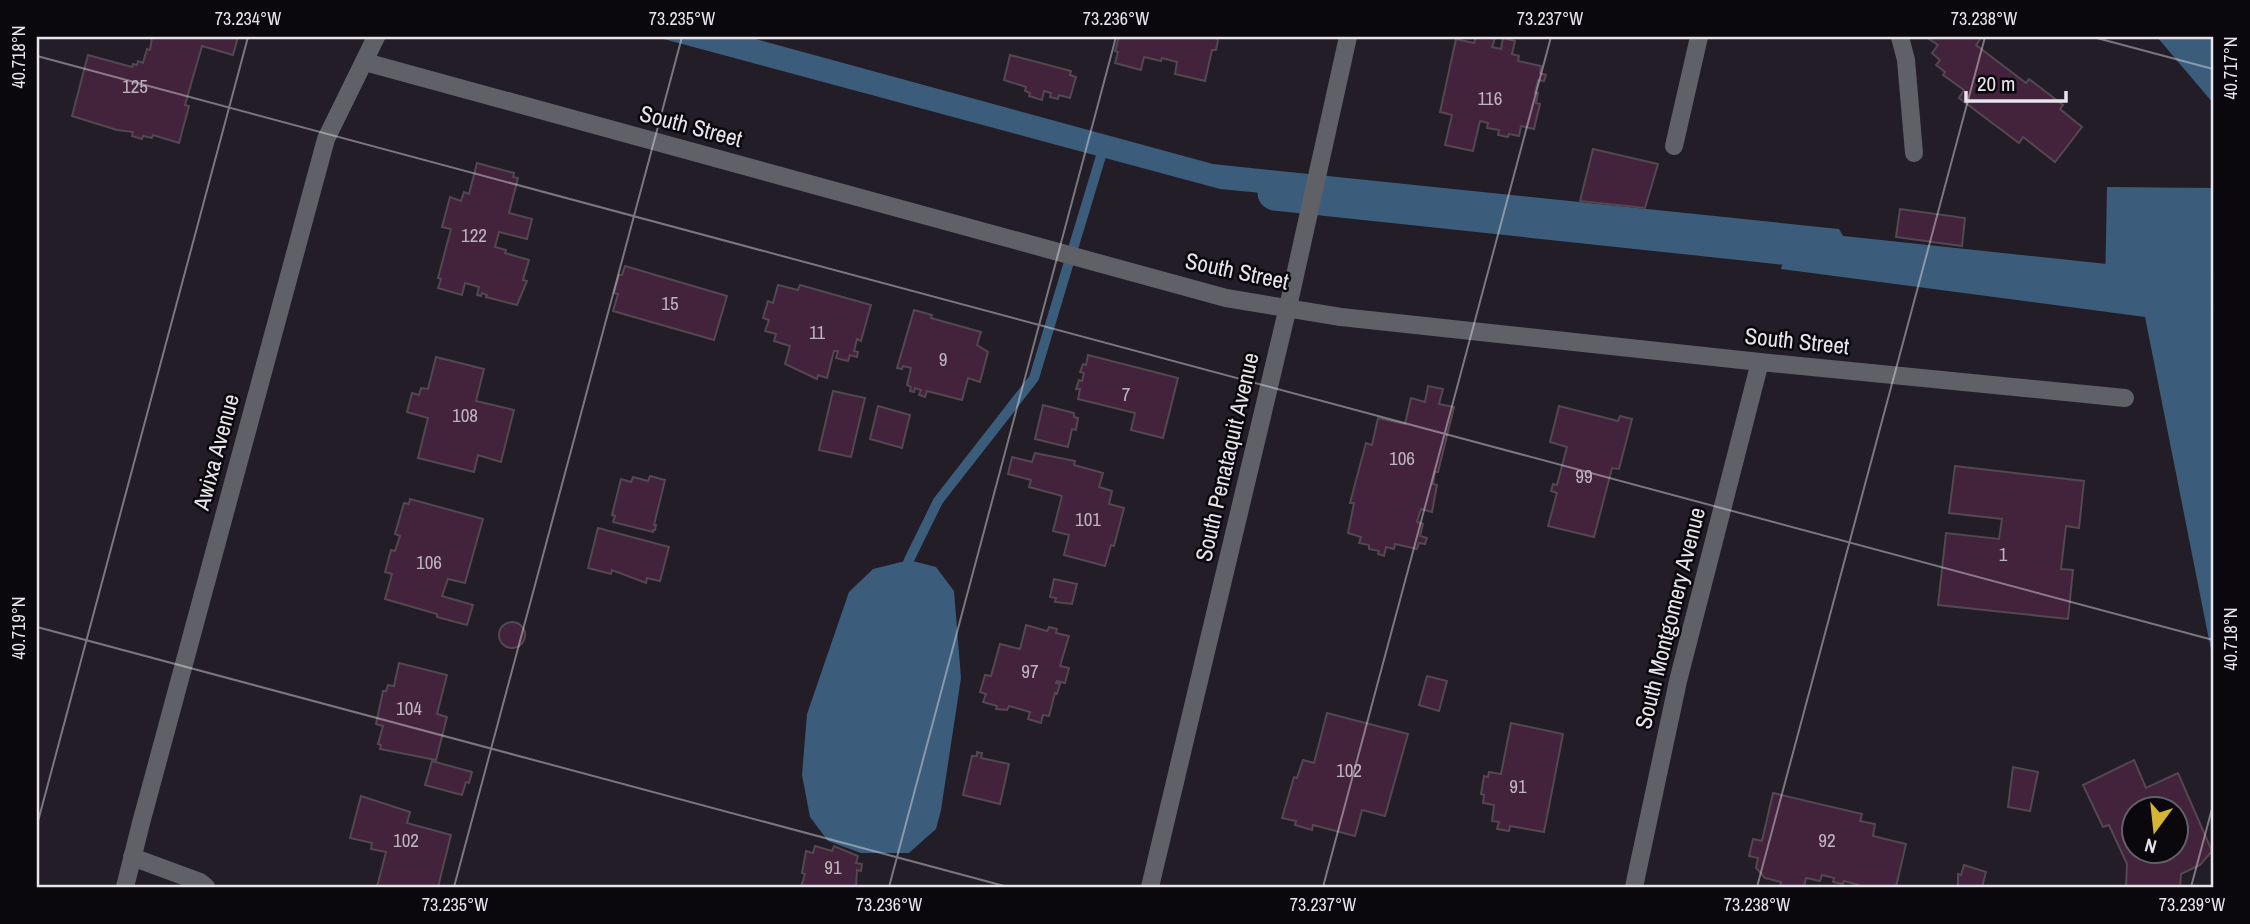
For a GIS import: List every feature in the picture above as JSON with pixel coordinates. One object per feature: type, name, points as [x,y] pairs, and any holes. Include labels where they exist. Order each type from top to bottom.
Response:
[{"type":"street","name":"Awixa Avenue","points":[[125,887],[326,139],[376,37]]},
{"type":"street","name":"South Penataquit Avenue","points":[[1150,887],[1288,307],[1348,37]]},
{"type":"street","points":[[1674,146],[1699,37]]},
{"type":"street","points":[[1900,37],[1906,60],[1914,153]]},
{"type":"street","name":"South Street","points":[[365,62],[1226,298],[1354,318],[2125,398]]},
{"type":"street","name":"South Montgomery Avenue","points":[[1634,887],[1678,681],[1760,362]]},
{"type":"street","points":[[132,857],[200,882],[206,887]]},
{"type":"water","points":[[656,37],[748,37],[1213,164],[1839,229],[1858,262],[2105,289],[2107,187],[2213,188],[2213,660],[2145,317],[1781,269],[1789,243],[1220,189]]},
{"type":"water","points":[[2157,37],[2213,37],[2213,103]]},
{"type":"water","points":[[909,560],[936,567],[954,591],[961,678],[941,810],[936,829],[909,853],[861,853],[828,841],[810,817],[802,775],[807,714],[849,592],[873,569]]},
{"type":"building","points":[[152,37],[238,37],[233,55],[202,46],[185,105],[189,106],[179,143],[153,135],[152,138],[143,136],[142,139],[132,136],[133,132],[117,130],[72,116],[88,55],[132,67],[133,64],[137,65],[138,61],[143,63],[147,49],[150,50]]},
{"type":"building","points":[[1119,37],[1217,37],[1218,41],[1216,50],[1212,50],[1205,81],[1175,74],[1177,62],[1162,58],[1161,61],[1144,57],[1141,70],[1115,63]]},
{"type":"building","points":[[1476,37],[1495,38],[1492,47],[1501,49],[1503,38],[1515,41],[1512,54],[1519,56],[1518,61],[1541,66],[1540,73],[1546,75],[1544,81],[1538,80],[1535,93],[1538,93],[1536,103],[1540,104],[1534,129],[1521,126],[1519,136],[1509,134],[1508,137],[1498,135],[1499,130],[1487,128],[1488,123],[1480,121],[1473,151],[1445,145],[1452,115],[1440,112],[1456,39],[1474,43]]},
{"type":"building","points":[[1926,37],[1982,37],[1976,45],[2026,83],[2029,79],[2063,105],[2060,109],[2082,127],[2055,162],[2023,137],[2019,143],[1959,98],[1964,90],[1943,75],[1945,72],[1936,65],[1940,60],[1932,53],[1938,45]]},
{"type":"building","points":[[1010,55],[1071,71],[1070,75],[1076,77],[1070,98],[1059,95],[1058,99],[1050,97],[1051,93],[1044,91],[1042,100],[1029,96],[1030,93],[1025,91],[1026,87],[1004,80]]},
{"type":"building","points":[[1593,149],[1658,164],[1645,208],[1580,201]]},
{"type":"building","points":[[477,163],[514,173],[513,177],[518,178],[509,213],[532,219],[527,239],[499,232],[495,247],[529,260],[523,280],[527,281],[517,305],[486,297],[487,295],[482,293],[481,296],[477,295],[479,287],[465,283],[462,295],[438,288],[441,279],[438,278],[451,229],[442,227],[450,197],[461,201],[464,192],[469,194]]},
{"type":"building","points":[[1900,209],[1965,218],[1962,246],[1896,237]]},
{"type":"building","points":[[625,266],[727,296],[714,340],[613,311],[618,294],[614,293],[619,275],[622,275]]},
{"type":"building","points":[[778,285],[798,290],[800,285],[871,305],[861,341],[857,339],[854,351],[858,352],[857,357],[850,355],[848,361],[836,358],[838,351],[834,351],[827,378],[818,375],[817,379],[785,364],[790,346],[774,341],[776,334],[765,331],[769,320],[763,318],[768,301],[773,303]]},
{"type":"building","points":[[914,310],[932,315],[931,318],[981,332],[977,345],[988,352],[980,382],[968,378],[962,400],[927,391],[925,397],[919,395],[921,390],[915,388],[914,392],[910,391],[911,387],[907,385],[911,368],[897,368]]},
{"type":"building","points":[[1088,355],[1178,378],[1163,438],[1131,430],[1135,413],[1078,399],[1080,389],[1076,389],[1079,380],[1082,381],[1084,373],[1080,372],[1083,364],[1086,365]]},
{"type":"building","points":[[436,357],[484,369],[476,401],[514,410],[501,462],[478,455],[474,472],[418,458],[428,418],[407,412],[412,393],[419,395],[421,388],[428,389]]},
{"type":"building","points":[[1428,386],[1443,389],[1439,404],[1454,407],[1438,472],[1435,472],[1433,484],[1437,485],[1432,512],[1421,509],[1417,522],[1423,524],[1420,536],[1427,538],[1425,544],[1419,543],[1417,549],[1395,544],[1394,549],[1386,547],[1384,556],[1378,554],[1379,551],[1369,549],[1369,545],[1359,543],[1361,537],[1348,533],[1354,503],[1350,503],[1366,443],[1372,445],[1378,418],[1405,424],[1411,398],[1425,402]]},
{"type":"building","points":[[833,391],[865,398],[851,457],[819,450]]},
{"type":"building","points":[[1043,405],[1074,413],[1074,417],[1078,418],[1068,447],[1035,439]]},
{"type":"building","points":[[878,406],[910,415],[902,448],[870,439]]},
{"type":"building","points":[[1559,406],[1618,421],[1620,416],[1632,419],[1619,469],[1612,468],[1594,537],[1548,526],[1557,493],[1551,491],[1553,484],[1557,485],[1567,447],[1550,442]]},
{"type":"building","points":[[1035,453],[1075,461],[1074,465],[1103,473],[1099,487],[1112,491],[1109,504],[1124,508],[1114,546],[1111,545],[1105,566],[1064,555],[1069,535],[1053,531],[1062,496],[1029,487],[1031,480],[1008,474],[1012,457],[1032,462]]},
{"type":"building","points":[[1955,466],[2084,481],[2079,528],[2066,526],[2061,569],[2073,570],[2068,619],[1938,605],[1946,533],[1999,539],[2002,519],[1949,513]]},
{"type":"building","points":[[650,476],[665,480],[655,530],[653,532],[613,522],[615,516],[612,515],[621,479],[631,482],[633,477],[648,481]]},
{"type":"building","points":[[410,499],[483,519],[465,583],[448,579],[442,596],[473,605],[467,625],[385,599],[392,574],[385,572],[391,550],[395,551],[400,536],[395,534],[404,503],[409,504]]},
{"type":"building","points":[[598,528],[669,547],[660,581],[647,578],[646,583],[612,570],[611,574],[588,568]]},
{"type":"building","points":[[1054,579],[1077,584],[1072,604],[1055,602],[1056,598],[1050,597]]},
{"type":"building","points":[[512,622],[521,626],[525,635],[521,644],[512,648],[503,644],[499,635],[503,626]]},
{"type":"building","points":[[1026,625],[1047,631],[1049,627],[1057,629],[1056,633],[1069,636],[1060,666],[1069,668],[1065,683],[1057,681],[1056,683],[1060,684],[1049,716],[1043,715],[1041,723],[1028,719],[1030,712],[1009,706],[1007,710],[996,709],[997,706],[983,702],[986,694],[980,692],[985,675],[991,676],[1000,644],[1020,649]]},
{"type":"building","points":[[399,663],[447,675],[437,714],[447,717],[436,760],[380,749],[381,745],[378,744],[383,726],[376,724],[383,691],[386,691],[388,685],[394,686]]},
{"type":"building","points":[[1427,676],[1447,681],[1439,711],[1419,705]]},
{"type":"building","points":[[1327,713],[1408,734],[1385,816],[1362,810],[1355,836],[1313,825],[1312,830],[1295,825],[1296,821],[1282,818],[1294,777],[1297,778],[1303,760],[1314,763]]},
{"type":"building","points":[[1511,723],[1563,734],[1544,832],[1510,826],[1509,831],[1497,829],[1499,822],[1492,821],[1494,805],[1483,803],[1484,795],[1481,794],[1484,776],[1488,777],[1489,772],[1501,774]]},
{"type":"building","points":[[977,752],[982,753],[981,758],[1009,764],[1000,804],[963,795],[972,756],[977,756]]},
{"type":"building","points":[[2134,760],[2146,788],[2178,773],[2187,794],[2120,794],[2120,849],[2109,825],[2103,827],[2083,785]]},
{"type":"building","points":[[432,761],[472,772],[462,795],[425,785]]},
{"type":"building","points":[[2013,767],[2038,772],[2030,811],[2008,807]]},
{"type":"building","points":[[1773,793],[1862,814],[1860,821],[1875,824],[1873,836],[1906,844],[1896,887],[1859,887],[1844,881],[1843,884],[1833,882],[1834,878],[1822,875],[1820,881],[1806,878],[1804,887],[1780,887],[1781,882],[1765,878],[1756,868],[1758,858],[1749,856],[1753,839],[1762,841]]},
{"type":"building","points":[[361,796],[410,812],[407,823],[451,835],[438,887],[377,887],[386,852],[371,849],[372,843],[350,838]]},
{"type":"building","points":[[2190,801],[2212,851],[2200,865],[2181,874],[2180,887],[2126,887],[2127,864],[2190,864]]},
{"type":"building","points":[[815,846],[832,851],[834,846],[858,856],[856,863],[862,864],[861,871],[857,870],[856,887],[801,887],[805,874],[802,873],[806,851],[813,853]]},
{"type":"building","points":[[1964,865],[1986,872],[1982,887],[1958,886],[1958,874],[1961,875]]},
{"type":"waterway","points":[[905,572],[938,501],[1034,378],[1101,156]]},
{"type":"waterway","points":[[1275,193],[2213,293]]}]
